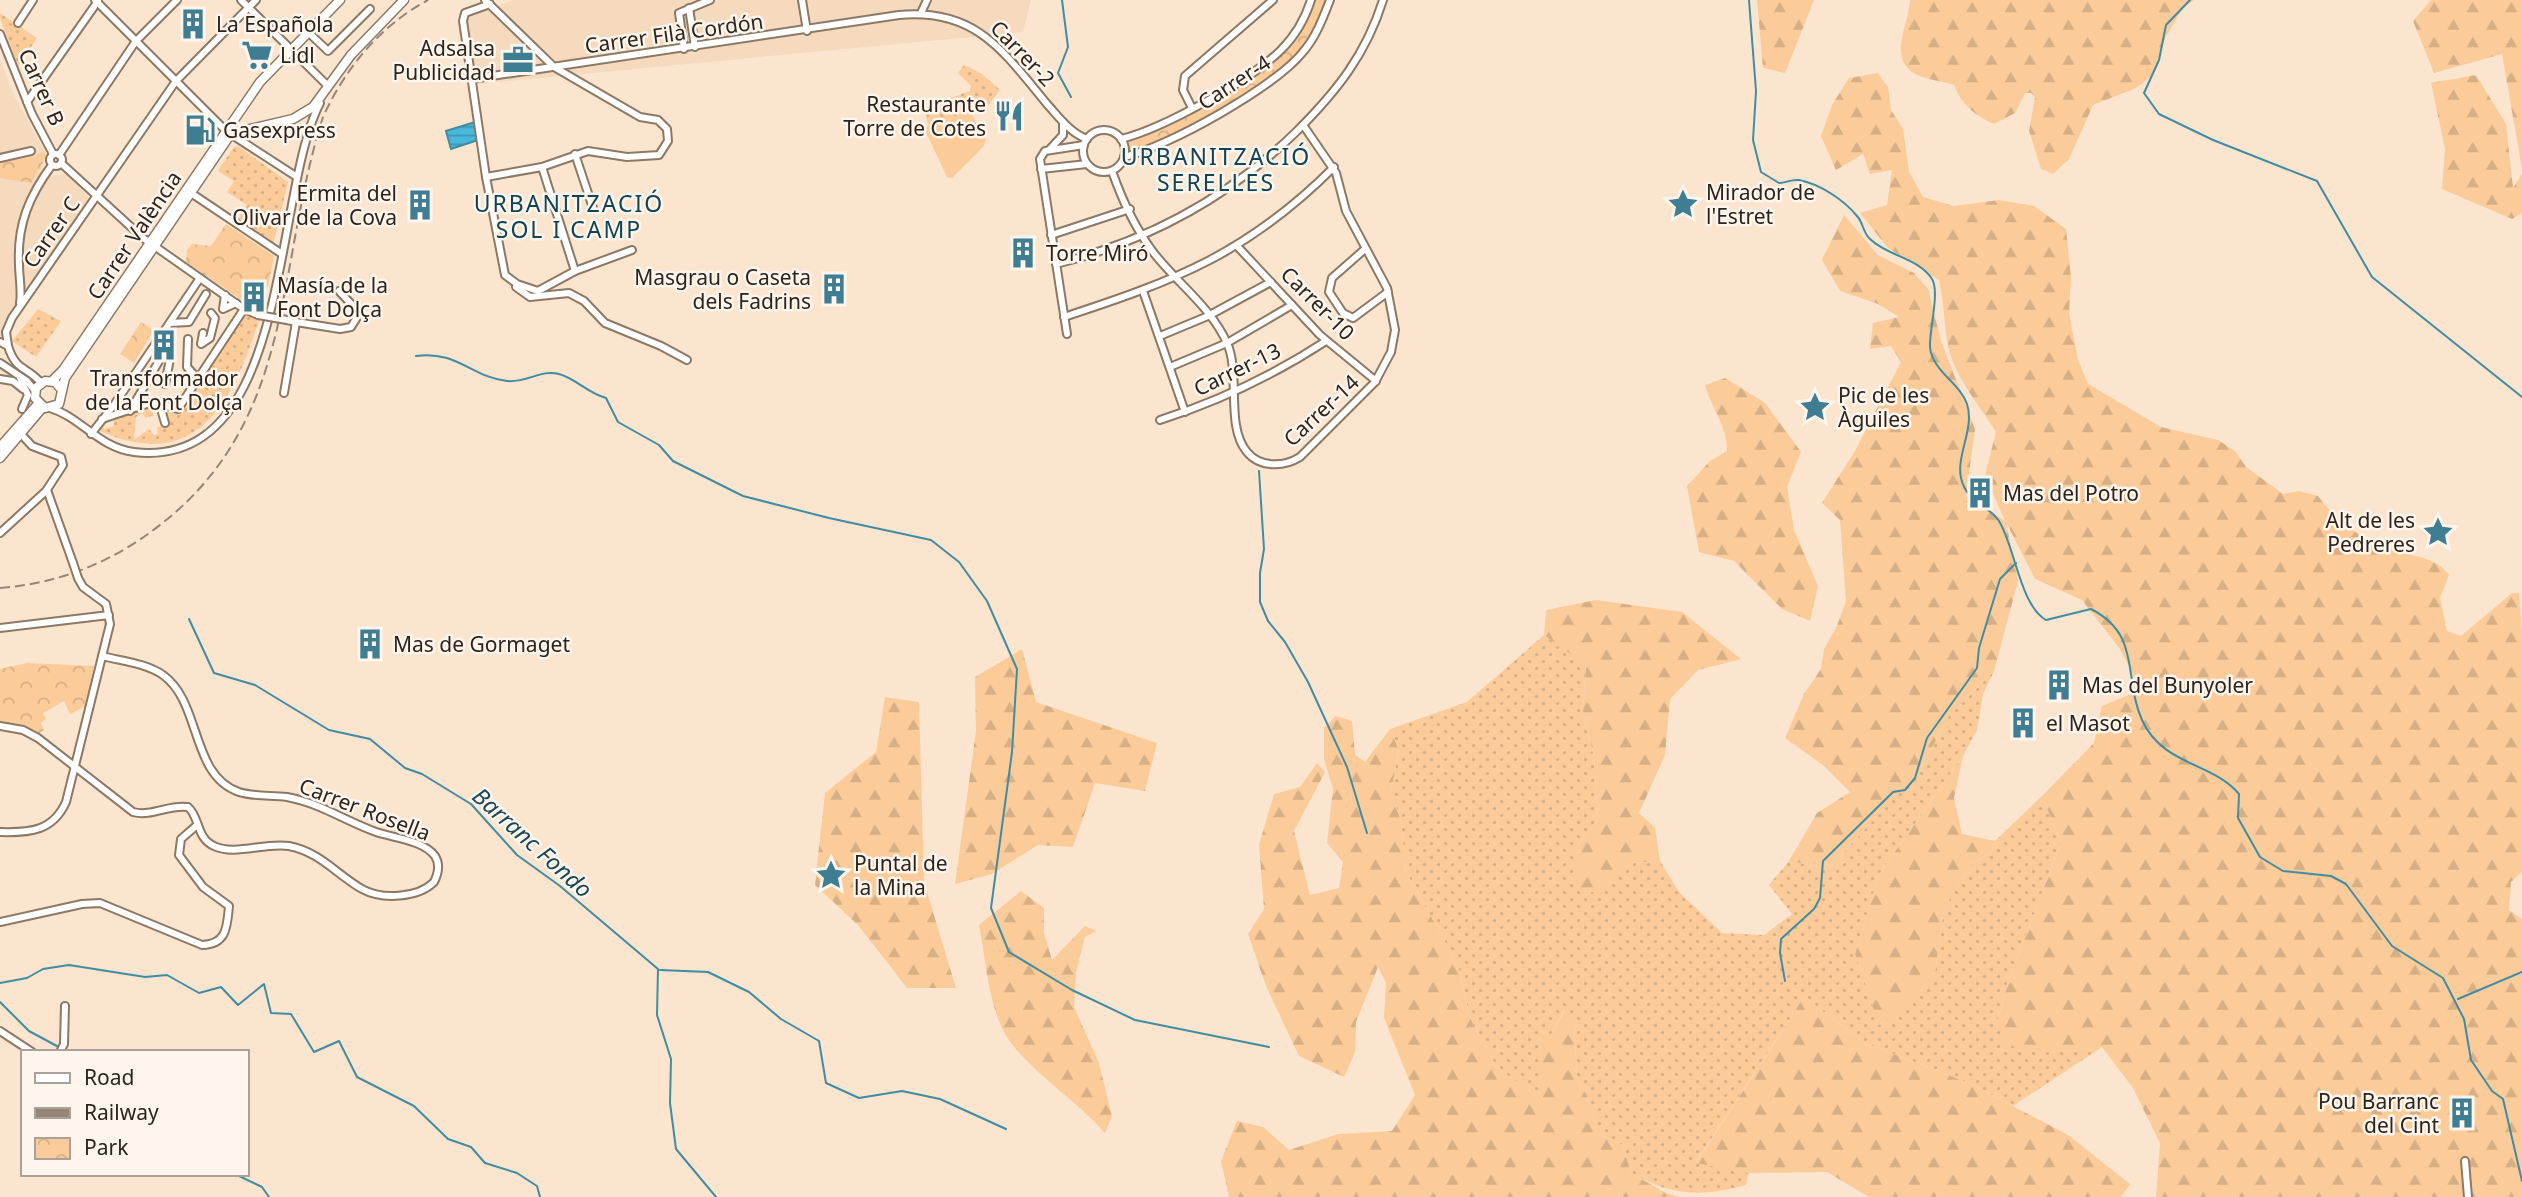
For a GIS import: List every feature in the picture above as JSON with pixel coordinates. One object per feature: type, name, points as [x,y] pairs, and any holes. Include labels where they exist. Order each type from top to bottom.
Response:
[{"type":"main road","name":"Carrer València","points":[[52,381],[64,370],[191,193],[260,82],[340,0]]},
{"type":"main road","points":[[228,133],[293,119],[313,107],[351,55],[404,0]]},
{"type":"main road","points":[[243,107],[242,118],[252,128]]},
{"type":"main road","name":"Carrer València","points":[[62,390],[65,378],[228,133]]},
{"type":"main road","points":[[0,447],[44,407],[61,401],[62,390],[52,381],[41,383],[31,392],[44,407]]},
{"type":"main road","points":[[0,458],[44,407]]},
{"type":"street","points":[[18,23],[33,0]]},
{"type":"street","points":[[177,0],[136,41],[56,155],[49,160],[52,165],[61,163],[152,245],[244,309],[258,315],[296,322],[340,329],[351,327],[356,319],[356,309],[339,291]]},
{"type":"street","points":[[44,407],[69,415],[91,434],[123,450],[148,454],[177,451],[212,430],[230,409],[258,353],[307,131],[326,90],[242,0]]},
{"type":"street","name":"Carrer C","points":[[9,355],[6,332],[18,308],[176,81],[256,0]]},
{"type":"street","points":[[684,49],[679,14],[710,0]]},
{"type":"street","points":[[802,0],[807,31]]},
{"type":"street","points":[[921,13],[927,0]]},
{"type":"street","points":[[1192,108],[1182,90],[1185,75],[1272,0]]},
{"type":"street","name":"Carrer-4","points":[[1121,139],[1159,127],[1275,55],[1297,30],[1311,0]]},
{"type":"street","name":"Carrer-4","points":[[1124,157],[1179,136],[1273,80],[1304,52],[1318,29],[1330,0]]},
{"type":"street","points":[[1056,264],[1143,235],[1182,218],[1220,196],[1255,170],[1303,125],[1343,82],[1358,60],[1383,0]]},
{"type":"street","points":[[27,102],[97,1],[228,133],[297,177]]},
{"type":"street","points":[[486,177],[542,167],[588,151],[627,157],[659,155],[668,141],[667,129],[658,120],[640,117],[554,67],[492,3],[465,13],[463,21],[486,177],[505,275],[530,297],[569,293],[584,301],[605,323],[661,345],[687,360]]},
{"type":"street","points":[[689,8],[695,47]]},
{"type":"street","points":[[308,32],[328,51],[370,9]]},
{"type":"street","name":"Carrer Filà Cordón","points":[[472,79],[921,13]]},
{"type":"street","name":"Carrer-2","points":[[921,13],[947,17],[983,33],[1004,52],[1063,122],[1086,142]]},
{"type":"street","name":"Carrer B","points":[[0,34],[27,102],[61,163]]},
{"type":"street","points":[[1063,122],[1063,135],[1040,158],[1067,334]]},
{"type":"street","name":"Carrer-14","points":[[1112,171],[1143,235],[1157,257],[1177,276],[1227,343],[1241,443],[1250,456],[1276,465],[1300,457],[1376,381],[1386,365],[1394,338],[1394,313],[1388,292],[1346,211],[1334,167],[1303,125]]},
{"type":"street","points":[[1041,169],[1087,164],[1098,172],[1112,171],[1124,157],[1121,139],[1104,131],[1086,142],[1047,151]]},
{"type":"street","points":[[1086,142],[1087,164]]},
{"type":"street","points":[[0,158],[30,151]]},
{"type":"street","points":[[575,154],[593,208]]},
{"type":"street","name":"Carrer C","points":[[18,308],[22,222],[32,194],[52,165]]},
{"type":"street","points":[[542,167],[575,271]]},
{"type":"street","points":[[1064,317],[1143,290],[1238,247],[1298,201],[1334,167]]},
{"type":"street","points":[[191,193],[282,254]]},
{"type":"street","points":[[1051,236],[1130,209]]},
{"type":"street","name":"Carrer-10","points":[[1238,247],[1326,341],[1376,381]]},
{"type":"street","points":[[1366,249],[1332,278],[1329,292],[1343,313],[1353,318],[1388,292]]},
{"type":"street","points":[[505,275],[517,284],[538,291],[575,271],[632,250]]},
{"type":"street","points":[[91,434],[153,353],[156,344],[200,278]]},
{"type":"street","points":[[1160,336],[1209,316],[1271,282]]},
{"type":"street","name":"Carrer C","points":[[20,283],[33,289]]},
{"type":"street","points":[[1143,290],[1185,412]]},
{"type":"street","points":[[170,323],[189,322],[206,294]]},
{"type":"street","points":[[225,295],[223,309],[236,303]]},
{"type":"street","points":[[1170,367],[1227,343],[1292,305]]},
{"type":"street","points":[[102,419],[159,402],[175,409],[179,407],[244,309]]},
{"type":"street","points":[[210,338],[214,317]]},
{"type":"street","name":"Carrer C","points":[[0,334],[12,319]]},
{"type":"street","points":[[284,393],[296,322]]},
{"type":"street","points":[[202,332],[220,345]]},
{"type":"street","points":[[188,338],[187,366],[198,379]]},
{"type":"street","name":"Carrer-13","points":[[1160,421],[1234,393],[1326,341]]},
{"type":"street","points":[[0,342],[8,346]]},
{"type":"street","points":[[153,353],[162,352],[170,359],[165,384]]},
{"type":"street","points":[[127,411],[159,360],[153,353]]},
{"type":"street","points":[[31,392],[17,373],[0,363],[9,355],[18,366],[41,383]]},
{"type":"street","points":[[0,379],[17,383],[31,392]]},
{"type":"street","points":[[22,409],[31,392]]},
{"type":"street","points":[[159,402],[165,423]]},
{"type":"street","points":[[114,405],[117,411],[127,411]]},
{"type":"street","points":[[0,533],[47,490],[62,467],[62,460],[32,446],[21,435]]},
{"type":"street","points":[[0,832],[34,831],[54,822],[66,802],[102,656],[109,615],[102,599],[83,587],[78,578],[47,490]]},
{"type":"street","points":[[0,628],[109,615]]},
{"type":"street","name":"Carrer Rosella","points":[[102,656],[153,670],[173,684],[184,702],[211,768],[228,787],[253,795],[285,797],[310,803],[375,832],[418,845],[435,857],[437,877],[430,886],[415,892],[374,894],[362,889],[308,852],[274,844],[219,848],[207,842],[196,826]]},
{"type":"street","points":[[0,726],[32,735],[133,812],[150,813],[186,807],[193,811],[196,826],[181,839],[179,855],[203,887],[229,906],[225,934],[217,943],[209,945],[202,945],[100,903],[82,904],[0,922]]},
{"type":"street","points":[[61,1050],[64,1044],[65,1006]]},
{"type":"street","points":[[0,1031],[29,1050]]},
{"type":"street","points":[[2465,1161],[2468,1197]]},
{"type":"shaded area","points":[[513,0],[1031,0],[1023,32],[477,84],[467,18]]},
{"type":"shaded area","points":[[0,60],[13,93],[46,154],[42,168],[52,176],[69,174],[95,206],[0,341]]},
{"type":"green space","points":[[1314,0],[1328,0],[1314,31],[1303,48],[1269,81],[1197,125],[1127,154],[1125,141],[1177,121],[1277,58]]},
{"type":"green space","points":[[1757,0],[1814,0],[1785,73],[1763,68]]},
{"type":"green space","points":[[1910,0],[2194,0],[2183,8],[2165,38],[2153,75],[2136,88],[2093,105],[2069,159],[2053,174],[2041,169],[2029,131],[2035,97],[2031,93],[2025,93],[2015,113],[1994,124],[1970,109],[1954,85],[1921,77],[1908,68],[1903,60],[1901,41]]},
{"type":"green space","points":[[2431,0],[2522,0],[2522,169],[2502,54],[2434,73],[2413,21]]},
{"type":"green space","points":[[0,13],[37,38],[18,66],[0,18]]},
{"type":"green space","points":[[964,65],[982,74],[1000,90],[981,115],[973,110],[928,126],[925,107],[970,91],[971,86],[958,73]]},
{"type":"green space","points":[[1878,73],[1888,87],[1891,110],[1903,129],[1909,172],[1923,197],[1954,206],[1999,200],[2034,206],[2066,229],[2071,277],[2069,313],[2078,360],[2088,384],[2161,427],[2218,440],[2235,451],[2246,467],[2283,494],[2299,491],[2318,496],[2338,518],[2372,542],[2427,559],[2443,568],[2449,575],[2440,598],[2447,631],[2461,636],[2512,593],[2519,593],[2522,635],[2522,872],[2511,882],[2509,910],[2522,919],[2522,1197],[2156,1197],[2160,1143],[2133,1088],[2102,1047],[2051,1053],[2005,1045],[1997,1022],[2008,982],[2061,843],[2042,796],[2094,743],[2102,706],[2141,690],[2120,649],[2082,600],[2035,579],[2006,522],[2018,581],[1994,671],[1948,717],[1925,762],[1829,869],[1789,861],[1817,813],[1850,792],[1824,766],[1785,738],[1804,694],[1821,669],[1824,649],[1837,626],[1846,601],[1840,520],[1822,503],[1855,451],[1901,362],[1891,346],[1870,349],[1873,323],[1899,317],[1878,304],[1840,291],[1822,260],[1844,215],[1878,255],[1914,273],[1928,289],[1941,341],[1975,429],[1966,496],[2005,521],[1985,475],[1996,432],[1962,380],[1951,357],[1939,280],[1888,248],[1860,213],[1887,205],[1892,170],[1870,174],[1863,154],[1836,170],[1821,136],[1832,105],[1849,78]]},
{"type":"green space","points":[[2476,75],[2506,124],[2513,188],[2522,174],[2522,213],[2512,219],[2442,189],[2445,149],[2431,83]]},
{"type":"green space","points":[[970,111],[986,140],[983,147],[952,178],[947,177],[924,128]]},
{"type":"green space","points":[[238,146],[288,182],[273,245],[237,221],[247,205],[227,192],[234,181],[218,171],[234,147]]},
{"type":"green space","points":[[44,151],[46,157],[31,183],[0,178],[0,162],[33,157]]},
{"type":"green space","points":[[226,224],[274,256],[268,287],[252,289],[249,305],[186,262],[187,250],[192,244],[211,246]]},
{"type":"green space","points":[[38,309],[61,321],[36,357],[12,341]]},
{"type":"green space","points":[[244,314],[259,320],[237,378],[223,402],[206,422],[187,436],[163,443],[134,442],[100,431],[98,426],[102,425],[104,429],[114,426],[114,420],[140,410],[142,413],[136,417],[134,440],[149,429],[154,435],[158,434],[157,427],[169,424],[162,406],[177,414]]},
{"type":"green space","points":[[141,322],[154,330],[134,363],[120,354]]},
{"type":"green space","points":[[1725,378],[1765,403],[1801,452],[1787,487],[1794,530],[1818,586],[1810,621],[1782,609],[1734,561],[1699,552],[1687,486],[1710,461],[1727,451],[1725,434],[1705,385]]},
{"type":"green space","points":[[150,407],[154,415],[146,418],[142,413]]},
{"type":"green space","points":[[1596,600],[1682,612],[1741,659],[1698,670],[1670,699],[1665,755],[1639,813],[1655,828],[1660,861],[1630,863],[1601,895],[1579,888],[1572,852],[1598,820],[1594,757],[1583,713],[1586,665],[1544,635],[1546,610]]},
{"type":"green space","points":[[1544,635],[1586,664],[1583,713],[1594,757],[1598,820],[1572,852],[1601,894],[1630,863],[1660,861],[1679,892],[1722,933],[1764,935],[1792,914],[1769,885],[1789,861],[1829,869],[1925,762],[1948,717],[1994,671],[1983,694],[1977,730],[1963,756],[1879,874],[1855,954],[1880,1025],[1935,972],[1944,909],[1971,865],[1998,847],[1995,841],[2042,796],[2061,843],[2008,982],[1997,1022],[2051,1053],[2102,1047],[2013,1106],[1969,1083],[1865,1043],[1804,997],[1696,1162],[1749,1173],[1746,1185],[1701,1193],[1687,1192],[1645,1181],[1631,1173],[1623,1145],[1597,1134],[1592,1105],[1577,1077],[1574,1024],[1564,1010],[1551,1035],[1540,1031],[1542,1099],[1497,1068],[1470,1018],[1458,965],[1406,872],[1401,821],[1391,792],[1399,750],[1390,729],[1467,702]]},
{"type":"green space","points":[[1022,649],[1036,702],[1157,743],[1145,791],[1095,783],[1073,847],[1038,845],[992,874],[955,884],[976,731],[975,677]]},
{"type":"green space","points":[[27,663],[94,666],[86,706],[70,714],[64,701],[43,713],[46,719],[41,723],[44,730],[38,734],[29,728],[0,722],[0,669]]},
{"type":"green space","points":[[885,697],[919,702],[924,882],[956,988],[907,988],[859,926],[815,885],[825,793],[876,752]]},
{"type":"green space","points":[[1336,716],[1352,721],[1355,755],[1365,762],[1390,729],[1399,750],[1391,792],[1401,821],[1406,872],[1458,965],[1470,1018],[1497,1068],[1541,1098],[1540,1031],[1551,1035],[1565,1009],[1574,1024],[1577,1077],[1592,1105],[1597,1134],[1623,1145],[1631,1173],[1666,1193],[1680,1197],[1229,1197],[1221,1161],[1237,1121],[1263,1127],[1289,1150],[1338,1134],[1392,1131],[1415,1095],[1384,1018],[1386,983],[1378,967],[1356,1022],[1355,1052],[1344,1077],[1299,1056],[1266,986],[1248,934],[1264,909],[1259,845],[1274,794],[1300,787],[1317,763],[1325,772],[1294,831],[1310,895],[1339,888],[1343,862],[1327,843],[1333,789],[1324,759],[1324,728]]},
{"type":"green space","points":[[1963,756],[1954,798],[1962,834],[1995,841],[1998,847],[1971,865],[1944,909],[1935,972],[1899,1012],[1879,1025],[1855,954],[1879,874]]},
{"type":"green space","points":[[1021,891],[1044,908],[1044,933],[1052,960],[1085,926],[1096,931],[1085,937],[1076,972],[1074,1007],[1099,1063],[1112,1116],[1105,1133],[1026,1060],[1006,1035],[999,1021],[990,990],[979,925]]},
{"type":"green space","points":[[1804,997],[1865,1043],[1969,1083],[2068,1135],[2130,1184],[2121,1197],[1869,1197],[1827,1172],[1749,1173],[1696,1163]]},
{"type":"water","points":[[475,122],[478,140],[451,149],[446,131]]},
{"type":"waterway","points":[[1062,0],[1068,47],[1058,73],[1071,97]]},
{"type":"waterway","points":[[1749,0],[1756,91],[1753,140],[1761,172],[1779,183],[1799,180],[1831,194],[1857,216],[1866,234],[1877,245],[1919,266],[1932,279],[1935,293],[1930,340],[1932,355],[1959,390],[1969,413],[1961,460],[1961,478],[1973,499],[1999,521],[2024,589],[2037,613],[2046,620],[2091,609],[2107,620],[2118,631],[2125,644],[2136,704],[2151,735],[2175,755],[2215,775],[2239,794],[2238,818],[2260,857],[2283,871],[2331,876],[2346,884],[2392,946],[2443,978],[2464,1019],[2471,1060],[2492,1091],[2503,1099],[2522,1181]]},
{"type":"waterway","points":[[2190,0],[2166,25],[2159,60],[2144,93],[2159,114],[2213,140],[2317,181],[2372,277],[2522,397]]},
{"type":"waterway","points":[[416,356],[430,355],[453,360],[483,375],[507,381],[546,373],[565,376],[606,398],[618,422],[659,445],[673,461],[743,496],[931,540],[959,562],[987,601],[1017,669],[1012,752],[991,908],[1009,952],[1072,990],[1135,1020],[1269,1047]]},
{"type":"waterway","points":[[1259,471],[1264,549],[1260,573],[1260,602],[1268,621],[1285,642],[1308,682],[1347,767],[1367,833]]},
{"type":"waterway","points":[[1785,981],[1780,953],[1781,939],[1814,909],[1820,898],[1823,861],[1893,792],[1905,790],[1915,778],[1927,738],[1977,668],[1979,648],[2000,579],[2016,563]]},
{"type":"waterway","name":"Barranc Fondo","points":[[189,619],[214,673],[255,685],[329,730],[370,739],[405,768],[422,774],[471,804],[517,855],[560,886],[658,969],[657,1015],[671,1059],[670,1103],[676,1149],[716,1197]]},
{"type":"waterway","points":[[0,983],[27,978],[43,969],[69,965],[145,977],[167,975],[199,993],[221,987],[238,1005],[264,984],[271,1013],[291,1014],[314,1052],[339,1041],[357,1077],[414,1106],[448,1139],[471,1147],[485,1163],[517,1173],[537,1186],[540,1197]]},
{"type":"waterway","points":[[660,970],[708,972],[749,992],[781,1019],[819,1041],[826,1083],[859,1098],[902,1091],[940,1099],[1006,1129]]},
{"type":"waterway","points":[[2458,999],[2522,972]]},
{"type":"waterway","points":[[0,1002],[29,1031],[64,1050]]},
{"type":"waterway","points":[[239,1176],[262,1187],[269,1197]]},
{"type":"railway","points":[[0,588],[61,577],[99,562],[135,543],[199,489],[233,443],[257,393],[274,341],[308,174],[323,117],[342,81],[366,50],[395,22],[428,0]]},
{"type":"place","name":"La Española","points":[[193,24]]},
{"type":"place","name":"Lidl","points":[[257,55]]},
{"type":"place","name":"Adsalsa Publicidad","points":[[518,60]]},
{"type":"place","name":"Restaurante Torre de Cotes","points":[[1009,116]]},
{"type":"place","name":"Gasexpress","points":[[200,130]]},
{"type":"place","name":"Mirador de l'Estret","points":[[1683,204]]},
{"type":"place","name":"Ermita del Olivar de la Cova","points":[[420,205]]},
{"type":"place","name":"Torre Miró","points":[[1023,253]]},
{"type":"place","name":"Masgrau o Caseta dels Fadrins","points":[[834,289]]},
{"type":"place","name":"Masía de la Font Dolça","points":[[254,297]]},
{"type":"place","name":"Transformador de la Font Dolça","points":[[164,345]]},
{"type":"place","name":"Pic de les Àguiles","points":[[1815,407]]},
{"type":"place","name":"Mas del Potro","points":[[1980,493]]},
{"type":"place","name":"Alt de les Pedreres","points":[[2438,532]]},
{"type":"place","name":"Mas de Gormaget","points":[[370,644]]},
{"type":"place","name":"Mas del Bunyoler","points":[[2059,685]]},
{"type":"place","name":"el Masot","points":[[2023,723]]},
{"type":"place","name":"Puntal de la Mina","points":[[831,875]]},
{"type":"place","name":"Pou Barranc del Cint","points":[[2462,1113]]},
{"type":"district","name":"URBANITZACIÓ SERELLES","points":[[1216,169]]},
{"type":"district","name":"URBANITZACIÓ SOL I CAMP","points":[[569,216]]}]
